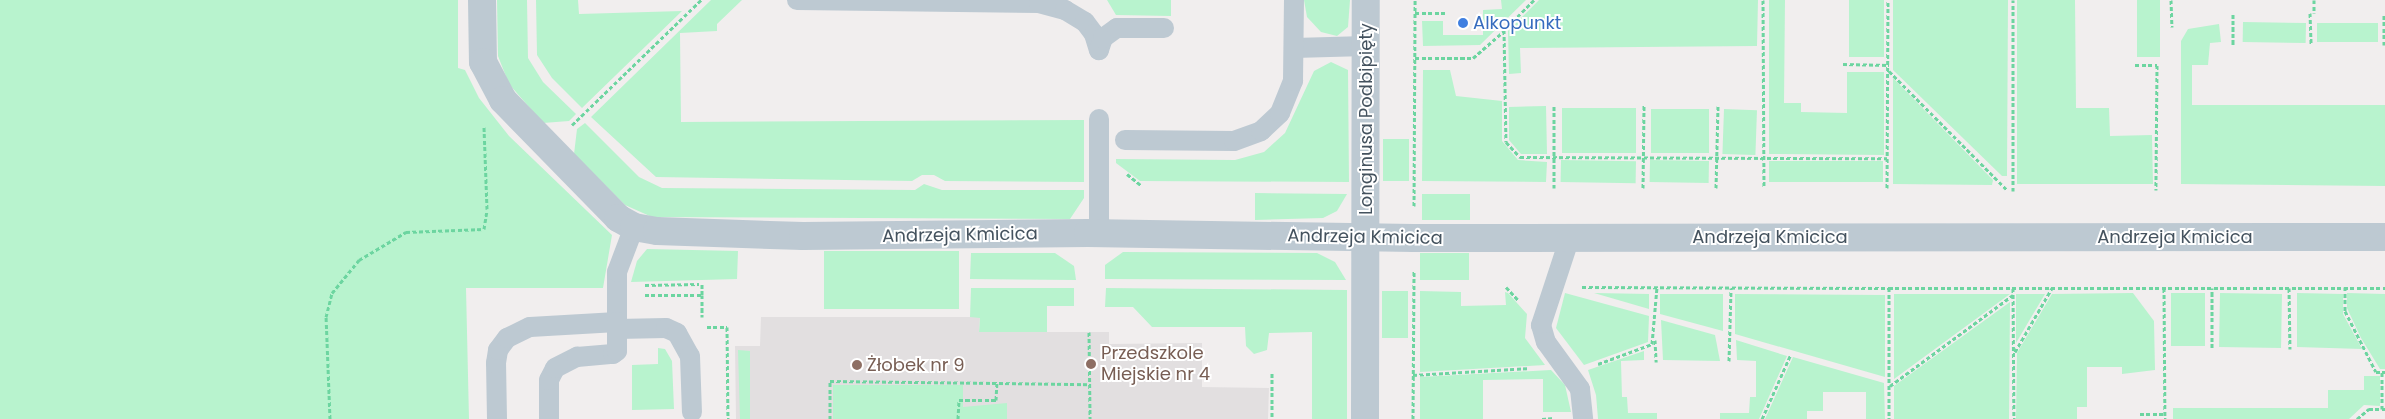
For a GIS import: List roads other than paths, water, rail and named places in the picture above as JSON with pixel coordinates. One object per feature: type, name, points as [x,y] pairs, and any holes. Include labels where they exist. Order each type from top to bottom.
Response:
[{"type":"street","name":"Andrzeja Kmicica","points":[[482,0],[483,62],[501,98],[547,149],[618,218],[634,227],[707,234],[803,236],[1099,234],[1367,237],[2385,237]]},
{"type":"street","name":"Longinusa Podbipięty","points":[[1365,419],[1367,237],[1366,0]]},
{"type":"lane","points":[[797,0],[1039,3],[1065,10],[1085,22],[1094,34],[1099,50],[1103,38],[1117,28],[1164,28]]},
{"type":"lane","points":[[1125,140],[1234,141],[1255,134],[1270,123],[1285,104],[1293,82],[1294,0]]},
{"type":"lane","points":[[1294,48],[1366,46]]},
{"type":"lane","points":[[1099,119],[1099,234]]},
{"type":"lane","points":[[549,419],[549,380],[554,368],[577,357],[613,354],[617,350],[617,285],[620,260],[634,227]]},
{"type":"lane","points":[[1570,237],[1541,318],[1543,337],[1568,369],[1582,396],[1582,419]]},
{"type":"lane","points":[[497,419],[496,363],[498,350],[507,338],[530,327],[617,326],[666,328],[677,333],[690,356],[692,412]]},
{"type":"place","name":"Alkopunkt","points":[[1463,23]]},
{"type":"place","name":"Przedszkole Miejskie nr 4","points":[[1091,364]]},
{"type":"place","name":"Żłobek nr 9","points":[[857,365]]}]
